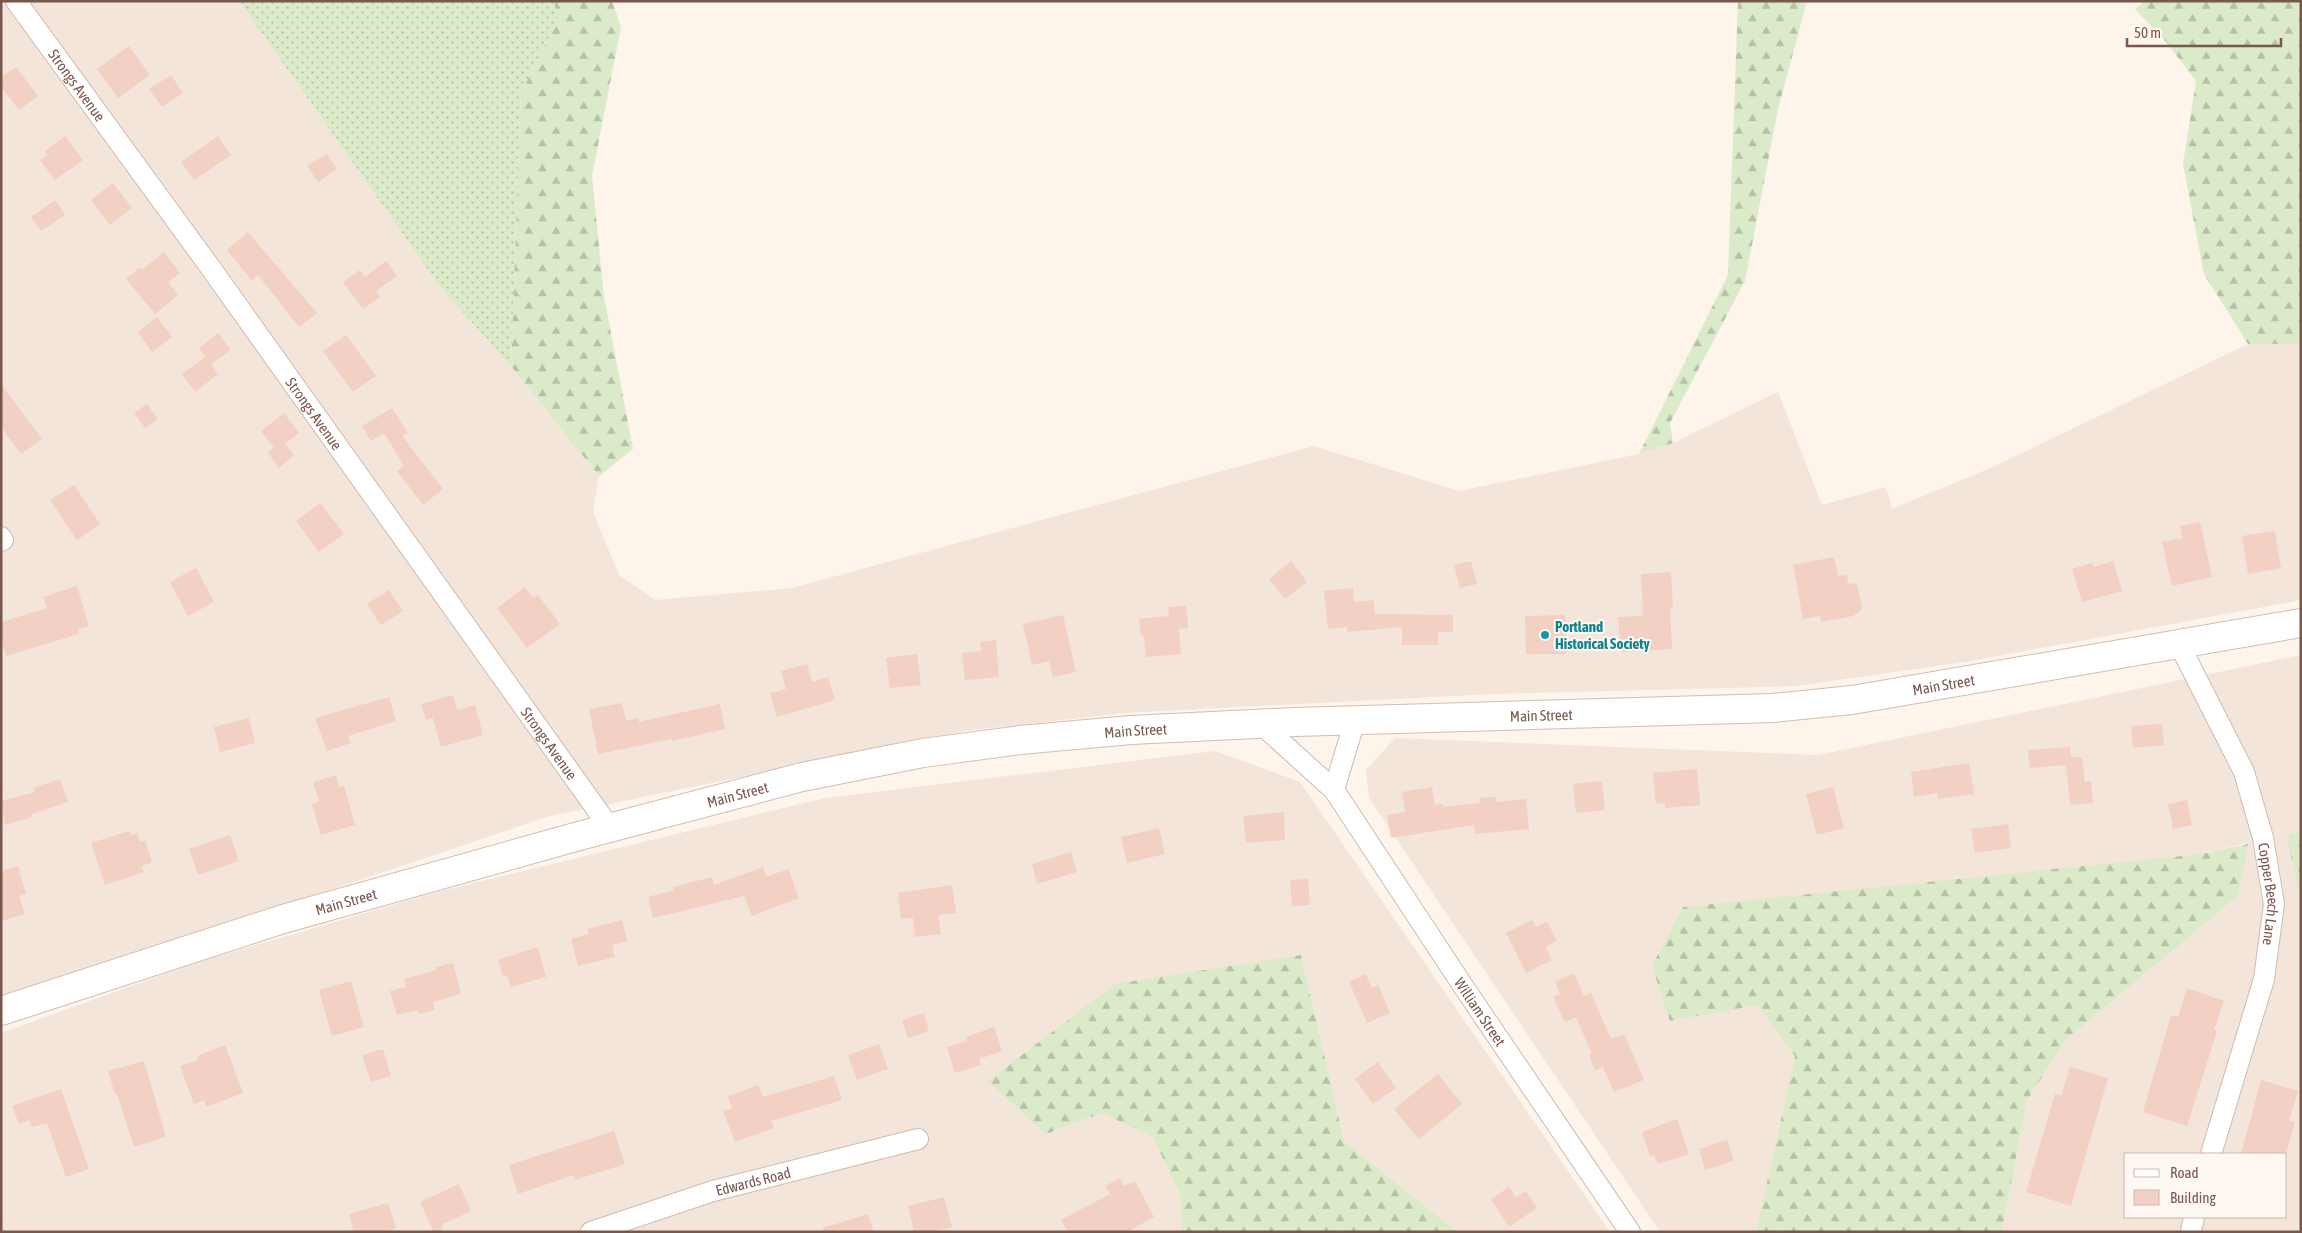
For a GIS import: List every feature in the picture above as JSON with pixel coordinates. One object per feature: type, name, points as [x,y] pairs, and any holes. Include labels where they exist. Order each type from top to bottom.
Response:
[{"type":"main road","name":"Main Street","points":[[1,1011],[283,919],[802,777],[923,753],[1020,740],[1131,730],[1355,720],[1773,708],[1852,700],[2301,623]]},
{"type":"street","name":"Strongs Avenue","points":[[16,1],[210,266],[610,828]]},
{"type":"street","name":"Copper Beech Lane","points":[[2179,644],[2244,772],[2263,838],[2274,904],[2264,979],[2211,1153]]},
{"type":"street","points":[[1334,790],[1355,720]]},
{"type":"street","name":"William Street","points":[[1261,724],[1334,790],[1465,989],[1630,1232]]},
{"type":"street","name":"Edwards Road","points":[[591,1232],[714,1191],[918,1139]]},
{"type":"street","points":[[2190,1232],[2194,1218]]},
{"type":"shaded area","points":[[1,1],[239,1],[440,287],[511,366],[599,476],[593,512],[619,575],[655,600],[792,588],[1314,446],[1459,491],[1639,454],[1673,443],[1778,392],[1822,505],[1886,487],[1892,509],[1995,466],[2248,344],[2301,344],[2301,600],[1965,662],[1796,686],[1493,694],[1123,713],[965,731],[550,816],[1,1000]]},
{"type":"shaded area","points":[[2301,655],[2301,831],[2283,835],[2286,835],[2301,900],[2301,1232],[2002,1232],[2027,1100],[2066,1040],[2238,896],[2247,843],[2202,854],[1757,1005],[1795,1056],[1756,1232],[1660,1232],[1369,798],[1366,770],[1395,738],[1818,755]]},
{"type":"shaded area","points":[[1215,751],[1300,782],[1610,1232],[1457,1232],[1344,1141],[1301,955],[1046,1134],[1102,1113],[1153,1137],[1180,1195],[1182,1232],[1,1232],[1,1033],[195,963],[437,892],[825,798]]},
{"type":"green space","points":[[239,1],[554,1],[558,20],[521,93],[511,366],[440,287]]},
{"type":"green space","points":[[554,1],[612,1],[621,27],[592,176],[604,297],[633,449],[599,476],[511,366],[521,93],[558,20]]},
{"type":"green space","points":[[1738,1],[1807,1],[1778,109],[1745,281],[1670,423],[1673,443],[1639,454],[1728,275]]},
{"type":"green space","points":[[2144,1],[2301,1],[2301,344],[2248,344],[2204,274],[2183,164],[2196,81],[2167,43],[2135,9]]},
{"type":"green space","points":[[2301,831],[2301,900],[2286,835]]},
{"type":"green space","points":[[2248,844],[2238,896],[2066,1040],[2027,1100],[2002,1232],[1756,1232],[1795,1056],[1757,1005],[1670,1021],[1652,966],[1683,907],[2202,854]]},
{"type":"green space","points":[[1301,955],[1344,1141],[1457,1232],[1182,1232],[1180,1195],[1153,1137],[1102,1113],[1046,1134],[988,1081],[1115,984]]},
{"type":"building","points":[[129,46],[150,75],[118,98],[97,69]]},
{"type":"building","points":[[16,67],[38,96],[19,110],[1,87],[1,77]]},
{"type":"building","points":[[171,75],[183,93],[162,107],[149,89]]},
{"type":"building","points":[[65,136],[83,160],[55,180],[40,160],[48,155],[45,151]]},
{"type":"building","points":[[218,136],[231,155],[194,180],[181,162]]},
{"type":"building","points":[[327,154],[337,169],[318,182],[307,166]]},
{"type":"building","points":[[113,183],[132,208],[110,225],[91,200]]},
{"type":"building","points":[[55,200],[65,215],[41,231],[31,217]]},
{"type":"building","points":[[248,232],[317,313],[299,327],[258,275],[252,281],[227,250]]},
{"type":"building","points":[[164,252],[180,273],[168,282],[178,295],[155,314],[126,279],[139,268],[143,269]]},
{"type":"building","points":[[386,261],[397,276],[376,291],[380,297],[363,309],[343,282],[360,270],[365,277]]},
{"type":"building","points":[[157,317],[172,337],[152,352],[138,332]]},
{"type":"building","points":[[218,333],[231,350],[211,364],[218,374],[195,392],[182,374],[205,357],[199,348]]},
{"type":"building","points":[[346,335],[376,376],[353,392],[323,351]]},
{"type":"building","points":[[1,384],[42,439],[21,454],[1,427]]},
{"type":"building","points":[[147,404],[158,419],[145,428],[134,413]]},
{"type":"building","points":[[392,408],[408,433],[402,436],[443,489],[423,505],[397,471],[404,466],[384,433],[371,441],[362,426]]},
{"type":"building","points":[[284,413],[299,433],[285,444],[294,455],[279,468],[268,453],[274,448],[261,431]]},
{"type":"building","points":[[74,485],[100,524],[77,540],[50,500]]},
{"type":"building","points":[[320,503],[344,534],[319,552],[296,521]]},
{"type":"building","points":[[2200,522],[2212,577],[2172,586],[2162,542],[2182,538],[2180,526]]},
{"type":"building","points":[[2275,531],[2281,568],[2248,574],[2242,536]]},
{"type":"building","points":[[1834,557],[1838,576],[1847,575],[1848,584],[1857,583],[1862,609],[1853,616],[1821,622],[1820,616],[1803,619],[1793,565]]},
{"type":"building","points":[[1291,561],[1307,582],[1285,599],[1269,579]]},
{"type":"building","points":[[1471,561],[1477,584],[1460,588],[1454,565]]},
{"type":"building","points":[[2113,561],[2122,591],[2082,602],[2072,569],[2092,563],[2093,567]]},
{"type":"building","points":[[196,568],[214,602],[188,616],[170,582]]},
{"type":"building","points":[[1671,572],[1673,606],[1670,610],[1672,649],[1621,652],[1618,617],[1643,616],[1641,574]]},
{"type":"building","points":[[77,586],[89,626],[78,629],[79,634],[6,656],[1,640],[1,622],[47,608],[43,597]]},
{"type":"building","points":[[525,587],[533,598],[538,595],[560,624],[527,648],[497,608]]},
{"type":"building","points":[[1353,588],[1354,602],[1374,600],[1375,614],[1453,615],[1453,632],[1438,632],[1438,645],[1402,645],[1402,627],[1347,632],[1347,627],[1328,629],[1324,591]]},
{"type":"building","points":[[389,590],[403,611],[381,625],[367,604]]},
{"type":"building","points":[[1186,606],[1188,628],[1179,629],[1181,654],[1146,657],[1144,636],[1141,636],[1139,619],[1169,616],[1168,607]]},
{"type":"building","points":[[1063,615],[1076,672],[1053,677],[1049,661],[1032,665],[1023,624]]},
{"type":"building","name":"Portland Historical Society","points":[[1565,615],[1566,654],[1526,654],[1525,616]]},
{"type":"building","points":[[996,640],[999,677],[965,680],[962,653],[981,651],[980,642]]},
{"type":"building","points":[[917,654],[921,685],[890,688],[886,658]]},
{"type":"building","points":[[807,664],[812,682],[828,677],[835,700],[777,717],[770,693],[786,689],[781,671]]},
{"type":"building","points":[[453,695],[457,710],[475,705],[483,735],[441,747],[433,718],[426,720],[421,704]]},
{"type":"building","points":[[389,697],[396,721],[348,736],[351,743],[327,751],[315,718]]},
{"type":"building","points":[[622,703],[626,721],[638,718],[639,722],[720,704],[725,729],[672,741],[672,739],[598,754],[589,709]]},
{"type":"building","points":[[249,718],[255,743],[220,752],[214,727]]},
{"type":"building","points":[[2162,724],[2164,745],[2133,748],[2131,726]]},
{"type":"building","points":[[2070,747],[2071,757],[2082,757],[2085,782],[2091,781],[2093,803],[2070,805],[2066,765],[2030,768],[2028,750]]},
{"type":"building","points":[[1969,763],[1974,794],[1938,799],[1937,793],[1914,797],[1911,772]]},
{"type":"building","points":[[1697,769],[1700,805],[1665,808],[1665,803],[1656,804],[1653,773]]},
{"type":"building","points":[[336,775],[339,787],[344,786],[355,825],[321,835],[312,804],[319,801],[313,782]]},
{"type":"building","points":[[60,779],[68,802],[32,814],[32,817],[5,825],[1,801],[35,792],[33,788]]},
{"type":"building","points":[[1602,781],[1605,810],[1576,813],[1573,784]]},
{"type":"building","points":[[1432,787],[1435,805],[1443,804],[1443,807],[1480,803],[1479,798],[1496,797],[1496,802],[1526,799],[1529,829],[1475,834],[1474,825],[1391,838],[1387,815],[1405,812],[1402,792]]},
{"type":"building","points":[[1833,787],[1844,828],[1817,835],[1806,794]]},
{"type":"building","points":[[2187,800],[2192,825],[2173,829],[2168,804]]},
{"type":"building","points":[[1284,812],[1285,840],[1246,843],[1243,816]]},
{"type":"building","points":[[2008,824],[2011,848],[1975,853],[1971,829]]},
{"type":"building","points":[[1159,828],[1165,854],[1127,863],[1121,837]]},
{"type":"building","points":[[129,831],[131,835],[137,833],[140,842],[145,840],[152,862],[142,866],[144,872],[105,885],[91,843]]},
{"type":"building","points":[[230,835],[239,861],[198,875],[189,849]]},
{"type":"building","points":[[1071,852],[1077,872],[1037,884],[1032,864]]},
{"type":"building","points":[[18,866],[26,894],[19,896],[25,914],[1,921],[1,871]]},
{"type":"building","points":[[763,867],[766,877],[788,869],[799,898],[752,916],[744,896],[653,918],[648,897],[674,890],[673,887],[712,877],[714,885]]},
{"type":"building","points":[[1308,879],[1310,905],[1292,906],[1290,880]]},
{"type":"building","points":[[952,885],[956,913],[938,915],[941,934],[915,937],[913,918],[901,919],[898,893]]},
{"type":"building","points":[[622,920],[627,941],[612,945],[615,957],[578,966],[571,939],[589,934],[587,929]]},
{"type":"building","points":[[1532,920],[1536,927],[1547,921],[1557,941],[1546,947],[1552,960],[1526,973],[1506,933]]},
{"type":"building","points":[[538,947],[546,977],[511,987],[507,975],[503,976],[498,960]]},
{"type":"building","points":[[453,963],[461,994],[433,1002],[435,1010],[418,1014],[417,1010],[397,1015],[390,991],[406,987],[404,979],[437,970],[436,967]]},
{"type":"building","points":[[1574,973],[1584,996],[1591,993],[1611,1039],[1624,1034],[1644,1080],[1614,1092],[1603,1067],[1595,1070],[1589,1055],[1592,1054],[1576,1017],[1565,1022],[1553,997],[1560,994],[1555,982]]},
{"type":"building","points":[[1366,974],[1372,988],[1378,985],[1390,1013],[1367,1023],[1349,982]]},
{"type":"building","points":[[351,981],[364,1027],[332,1036],[319,990]]},
{"type":"building","points":[[2187,988],[2224,1001],[2214,1030],[2217,1031],[2187,1126],[2143,1112],[2171,1015],[2178,1017]]},
{"type":"building","points":[[924,1013],[929,1031],[908,1038],[902,1020]]},
{"type":"building","points":[[994,1027],[1002,1051],[979,1059],[981,1065],[955,1073],[947,1047],[967,1041],[966,1037]]},
{"type":"building","points":[[879,1044],[888,1069],[857,1080],[848,1055]]},
{"type":"building","points":[[225,1045],[243,1093],[206,1107],[204,1100],[194,1104],[180,1066],[198,1060],[197,1056]]},
{"type":"building","points":[[383,1049],[391,1076],[371,1082],[362,1055]]},
{"type":"building","points":[[144,1061],[166,1137],[134,1147],[108,1071]]},
{"type":"building","points":[[1378,1062],[1396,1088],[1373,1104],[1355,1079]]},
{"type":"building","points":[[2070,1067],[2108,1078],[2071,1206],[2026,1192],[2055,1094],[2061,1096]]},
{"type":"building","points":[[1438,1074],[1462,1104],[1419,1139],[1394,1109]]},
{"type":"building","points":[[834,1076],[842,1100],[771,1121],[774,1128],[735,1142],[723,1111],[732,1108],[728,1096],[758,1085],[763,1097]]},
{"type":"building","points":[[2261,1080],[2298,1091],[2289,1121],[2295,1122],[2286,1153],[2241,1153]]},
{"type":"building","points":[[61,1089],[89,1169],[66,1177],[47,1123],[32,1127],[29,1120],[19,1124],[12,1106]]},
{"type":"building","points":[[1677,1119],[1689,1154],[1658,1164],[1654,1155],[1650,1156],[1642,1132]]},
{"type":"building","points":[[614,1131],[625,1164],[575,1180],[574,1175],[518,1194],[509,1165]]},
{"type":"building","points":[[1727,1140],[1734,1161],[1705,1170],[1699,1149]]},
{"type":"building","points":[[1120,1178],[1124,1186],[1135,1181],[1154,1217],[1127,1232],[1068,1232],[1061,1220],[1110,1194],[1105,1186]]},
{"type":"building","points":[[459,1184],[471,1211],[443,1224],[440,1232],[434,1232],[420,1202]]},
{"type":"building","points":[[1509,1187],[1516,1197],[1526,1191],[1537,1208],[1509,1227],[1491,1199]]},
{"type":"building","points":[[944,1197],[952,1227],[933,1232],[914,1232],[908,1206]]},
{"type":"building","points":[[388,1203],[396,1228],[384,1232],[354,1232],[349,1214]]},
{"type":"building","points":[[868,1214],[874,1232],[823,1232],[823,1228]]},
{"type":"place","name":"Portland Historical Society","points":[[1545,635]]}]
